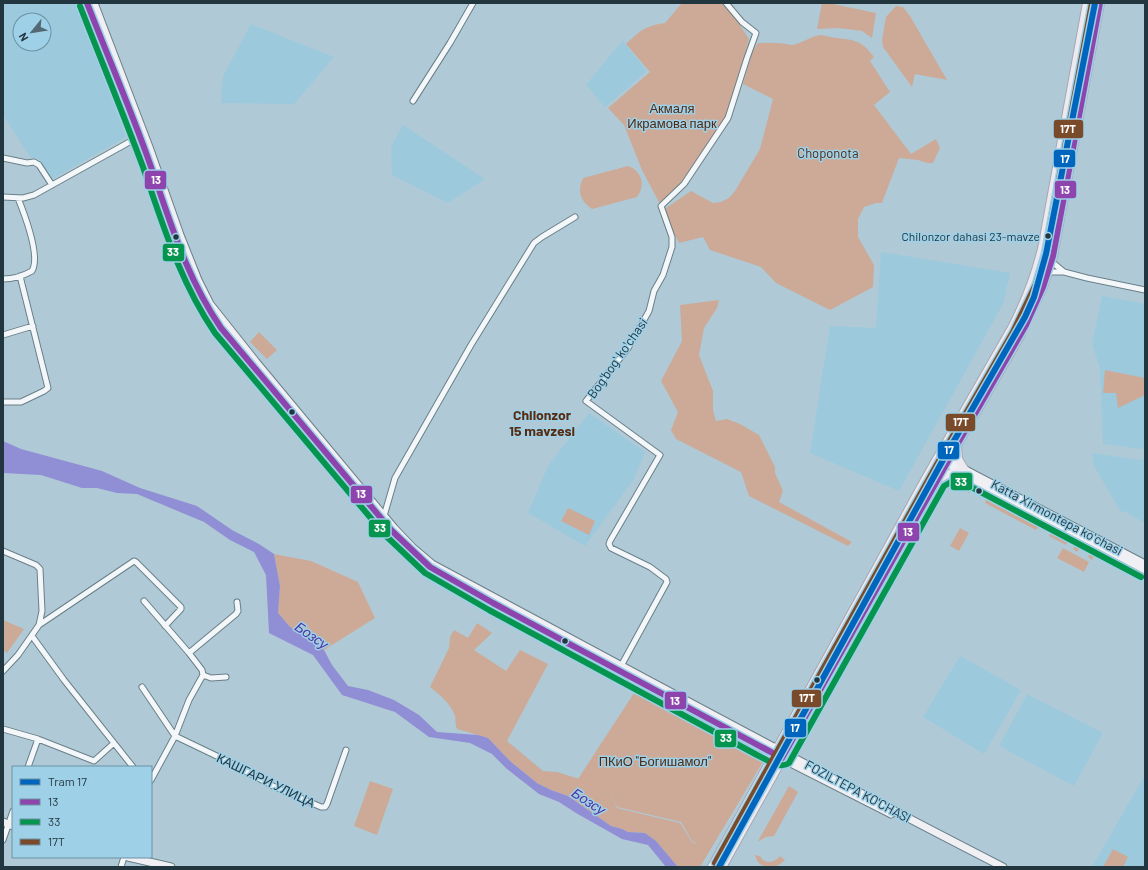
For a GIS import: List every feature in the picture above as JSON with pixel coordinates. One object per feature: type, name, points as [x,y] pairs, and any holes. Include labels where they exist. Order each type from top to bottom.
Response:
[{"type":"main road","name":"FOZILTEPA KO'CHASI","points":[[87,3],[142,135]]},
{"type":"main road","name":"FOZILTEPA KO'CHASI","points":[[94,3],[180,235],[198,280],[210,304],[382,517],[411,550],[430,567],[493,603],[776,751]]},
{"type":"main road","points":[[722,867],[734,837],[776,751],[948,440],[1013,326],[1025,300],[1041,253],[1055,185],[1087,3]]},
{"type":"main road","points":[[712,867],[734,837],[784,756],[957,444],[1026,325],[1052,262],[1071,168],[1100,3]]},
{"type":"main road","points":[[1058,165],[1064,169],[1071,168]]},
{"type":"main road","points":[[1055,185],[1061,184],[1067,187]]},
{"type":"main road","points":[[947,462],[948,440]]},
{"type":"main road","points":[[938,480],[948,474],[961,470],[958,459],[957,444]]},
{"type":"main road","points":[[932,469],[947,462]]},
{"type":"main road","name":"Katta Xirmontepa koʻchasi","points":[[947,462],[1145,570]]},
{"type":"main road","name":"Katta Xirmontepa koʻchasi","points":[[961,470],[1145,564]]},
{"type":"main road","name":"FOZILTEPA KO'CHASI","points":[[382,517],[413,548],[432,564],[784,756],[995,867]]},
{"type":"main road","name":"FOZILTEPA KO'CHASI","points":[[784,756],[1003,867]]},
{"type":"main road","points":[[132,858],[171,867]]},
{"type":"street","points":[[413,101],[450,43],[473,3]]},
{"type":"street","name":"Bogʻbogʻ koʻchasi","points":[[621,666],[667,582],[666,579],[650,567],[611,548],[609,544],[660,455],[586,402],[628,348],[649,311],[654,291],[663,275],[672,246],[672,237],[661,206],[684,184],[728,118],[744,64],[756,33],[742,22],[726,3]]},
{"type":"street","points":[[3,197],[29,198],[142,135]]},
{"type":"street","points":[[3,158],[26,163],[34,162],[39,166],[52,185]]},
{"type":"street","points":[[3,279],[20,276],[32,271],[34,267],[32,236],[18,198]]},
{"type":"street","points":[[382,517],[395,478],[471,345],[534,243],[575,217]]},
{"type":"street","points":[[1052,262],[1064,272]]},
{"type":"street","points":[[1049,272],[1064,272],[1145,290]]},
{"type":"street","points":[[3,402],[21,402],[44,392],[48,388],[20,276]]},
{"type":"street","points":[[3,335],[33,326]]},
{"type":"street","points":[[3,551],[36,565],[40,569],[42,611],[40,625]]},
{"type":"street","points":[[3,671],[18,655],[40,625],[134,561],[181,607],[181,609],[165,626]]},
{"type":"street","points":[[144,601],[189,653],[202,670],[203,675],[189,700],[175,736],[152,778]]},
{"type":"street","points":[[189,653],[236,614],[238,611],[237,602]]},
{"type":"street","points":[[32,636],[64,680],[132,766]]},
{"type":"street","points":[[203,675],[211,678],[226,677]]},
{"type":"street","points":[[142,687],[175,736]]},
{"type":"street","points":[[3,730],[38,739],[94,761]]},
{"type":"street","name":"КАШГАРИ УЛИЦА","points":[[175,736],[225,760],[273,786],[321,808],[325,807],[327,804],[346,750]]},
{"type":"street","points":[[28,766],[38,739]]},
{"type":"street","points":[[92,766],[94,761],[114,743]]},
{"type":"street","points":[[3,840],[12,814]]},
{"type":"shaded area","points":[[3,3],[76,3],[126,137],[52,179],[37,158],[31,158],[3,115]]},
{"type":"shaded area","points":[[251,24],[334,57],[294,104],[221,103],[223,76]]},
{"type":"shaded area","points":[[623,41],[647,71],[605,107],[586,85]]},
{"type":"shaded area","points":[[403,125],[485,179],[448,203],[392,175],[392,145]]},
{"type":"shaded area","points":[[881,252],[1010,273],[1003,304],[899,491],[810,453],[830,326],[876,328]]},
{"type":"shaded area","points":[[1102,296],[1145,304],[1145,447],[1141,449],[1103,444],[1100,368],[1092,344]]},
{"type":"shaded area","points":[[589,413],[645,452],[634,479],[585,546],[528,513],[548,466]]},
{"type":"shaded area","name":"Бозсу","points":[[3,441],[21,449],[102,471],[140,488],[197,506],[232,530],[259,544],[274,554],[280,586],[278,613],[290,627],[324,650],[332,665],[348,686],[368,690],[394,700],[419,715],[437,732],[478,735],[488,738],[511,762],[537,783],[568,796],[611,826],[628,832],[645,833],[656,841],[678,867],[666,867],[648,845],[622,839],[559,802],[539,794],[507,769],[492,754],[470,743],[429,737],[395,712],[342,695],[313,655],[269,633],[266,575],[254,552],[230,540],[204,522],[137,494],[117,493],[97,488],[82,488],[41,475],[3,473]]},
{"type":"shaded area","points":[[1092,453],[1140,460],[1145,458],[1145,523],[1124,511],[1121,512],[1094,466]]},
{"type":"shaded area","points":[[960,656],[1021,690],[984,754],[923,717]]},
{"type":"shaded area","points":[[1027,694],[1103,733],[1074,786],[999,746]]},
{"type":"shaded area","points":[[1145,775],[1145,867],[1092,867]]},
{"type":"green space","name":"Акмаля Икрамова парк","points":[[682,3],[726,3],[749,39],[728,116],[687,185],[661,206],[642,170],[624,125],[608,108],[650,72],[626,44],[644,29],[665,23]]},
{"type":"green space","points":[[822,3],[876,13],[872,38],[862,31],[839,28],[817,29]]},
{"type":"green space","points":[[896,6],[903,7],[910,16],[947,80],[915,74],[912,87],[883,47],[882,40],[886,17]]},
{"type":"green space","name":"Choponota","points":[[821,35],[858,42],[862,44],[874,57],[870,61],[890,92],[874,105],[911,154],[936,139],[940,148],[933,163],[899,158],[882,203],[876,203],[864,207],[858,219],[858,237],[874,265],[873,287],[830,310],[776,283],[761,267],[710,250],[703,237],[679,243],[663,210],[691,191],[713,203],[721,202],[729,198],[735,191],[760,149],[773,99],[743,84],[752,52],[758,43],[779,43],[792,45]]},
{"type":"green space","points":[[628,166],[637,171],[641,179],[641,188],[637,197],[592,209],[585,203],[582,199],[580,191],[583,178]]},
{"type":"green space","points":[[719,300],[717,308],[704,328],[699,355],[713,391],[713,410],[716,421],[727,419],[740,424],[759,435],[775,467],[775,473],[783,491],[779,502],[852,542],[848,546],[749,496],[741,472],[676,439],[671,430],[678,412],[661,381],[682,341],[680,305]]},
{"type":"green space","points":[[259,332],[277,350],[267,359],[250,342]]},
{"type":"green space","points":[[1105,370],[1145,378],[1145,395],[1118,408],[1116,393],[1103,393]]},
{"type":"green space","points":[[953,476],[972,486],[969,493],[950,483]]},
{"type":"green space","points":[[995,496],[1048,524],[1047,530],[1039,526],[1036,530],[985,503],[987,498],[993,501]]},
{"type":"green space","points":[[568,508],[595,521],[589,535],[561,521]]},
{"type":"green space","points":[[960,528],[969,533],[959,551],[950,546]]},
{"type":"green space","points":[[1058,529],[1094,548],[1096,552],[1092,560],[1088,557],[1090,553],[1080,548],[1077,552],[1073,549],[1075,544],[1068,541],[1066,545],[1049,536],[1052,531]]},
{"type":"green space","points":[[1063,548],[1089,562],[1084,572],[1057,558]]},
{"type":"green space","points":[[274,554],[311,561],[358,582],[375,618],[324,650],[290,627],[278,613],[280,586]]},
{"type":"green space","points":[[3,620],[24,629],[7,653],[3,650]]},
{"type":"green space","name":"ПКиО \"Богишамол\"","points":[[477,623],[492,633],[474,650],[506,671],[520,650],[548,664],[507,741],[543,771],[557,772],[578,779],[636,690],[761,754],[764,760],[700,867],[678,867],[656,841],[645,833],[628,832],[611,826],[568,796],[537,783],[511,762],[488,738],[457,729],[455,716],[451,708],[430,687],[449,648],[450,637],[454,630],[468,638]],"holes":[[[608,788],[617,807],[681,822],[692,841],[699,845],[692,842],[680,823],[617,808]]]},
{"type":"green space","points":[[370,781],[393,789],[377,835],[354,826]]},
{"type":"green space","points":[[789,786],[798,792],[774,836],[766,837],[758,841]]},
{"type":"green space","points":[[1113,849],[1128,857],[1123,867],[1103,867]]},
{"type":"green space","points":[[755,855],[760,856],[767,862],[775,860],[780,856],[785,860],[777,866],[768,867],[760,864]]},
{"type":"tram line","name":"17","points":[[719,867],[943,460],[1025,317],[1034,297],[1046,254],[1095,3]]},
{"type":"transit line","name":"13","points":[[87,3],[135,124],[172,228],[188,268],[208,308],[221,328],[391,530],[430,567],[493,603],[782,758],[957,445],[1026,325],[1043,287],[1053,256],[1100,3]]},
{"type":"transit line","name":"17T","points":[[715,863],[950,441],[1013,332],[1036,284],[1045,254],[1092,3]]},
{"type":"transit line","name":"33","points":[[80,6],[143,167],[173,253],[203,314],[215,333],[385,535],[425,573],[489,610],[757,755],[777,765],[785,765],[789,763],[944,486],[951,482],[958,480],[1141,577]]},
{"type":"place","name":"Chilonzor dahasi 23-mavze","points":[[1048,236]]},
{"type":"district","name":"Chilonzor 15 mavzesi","points":[[542,422]]}]
